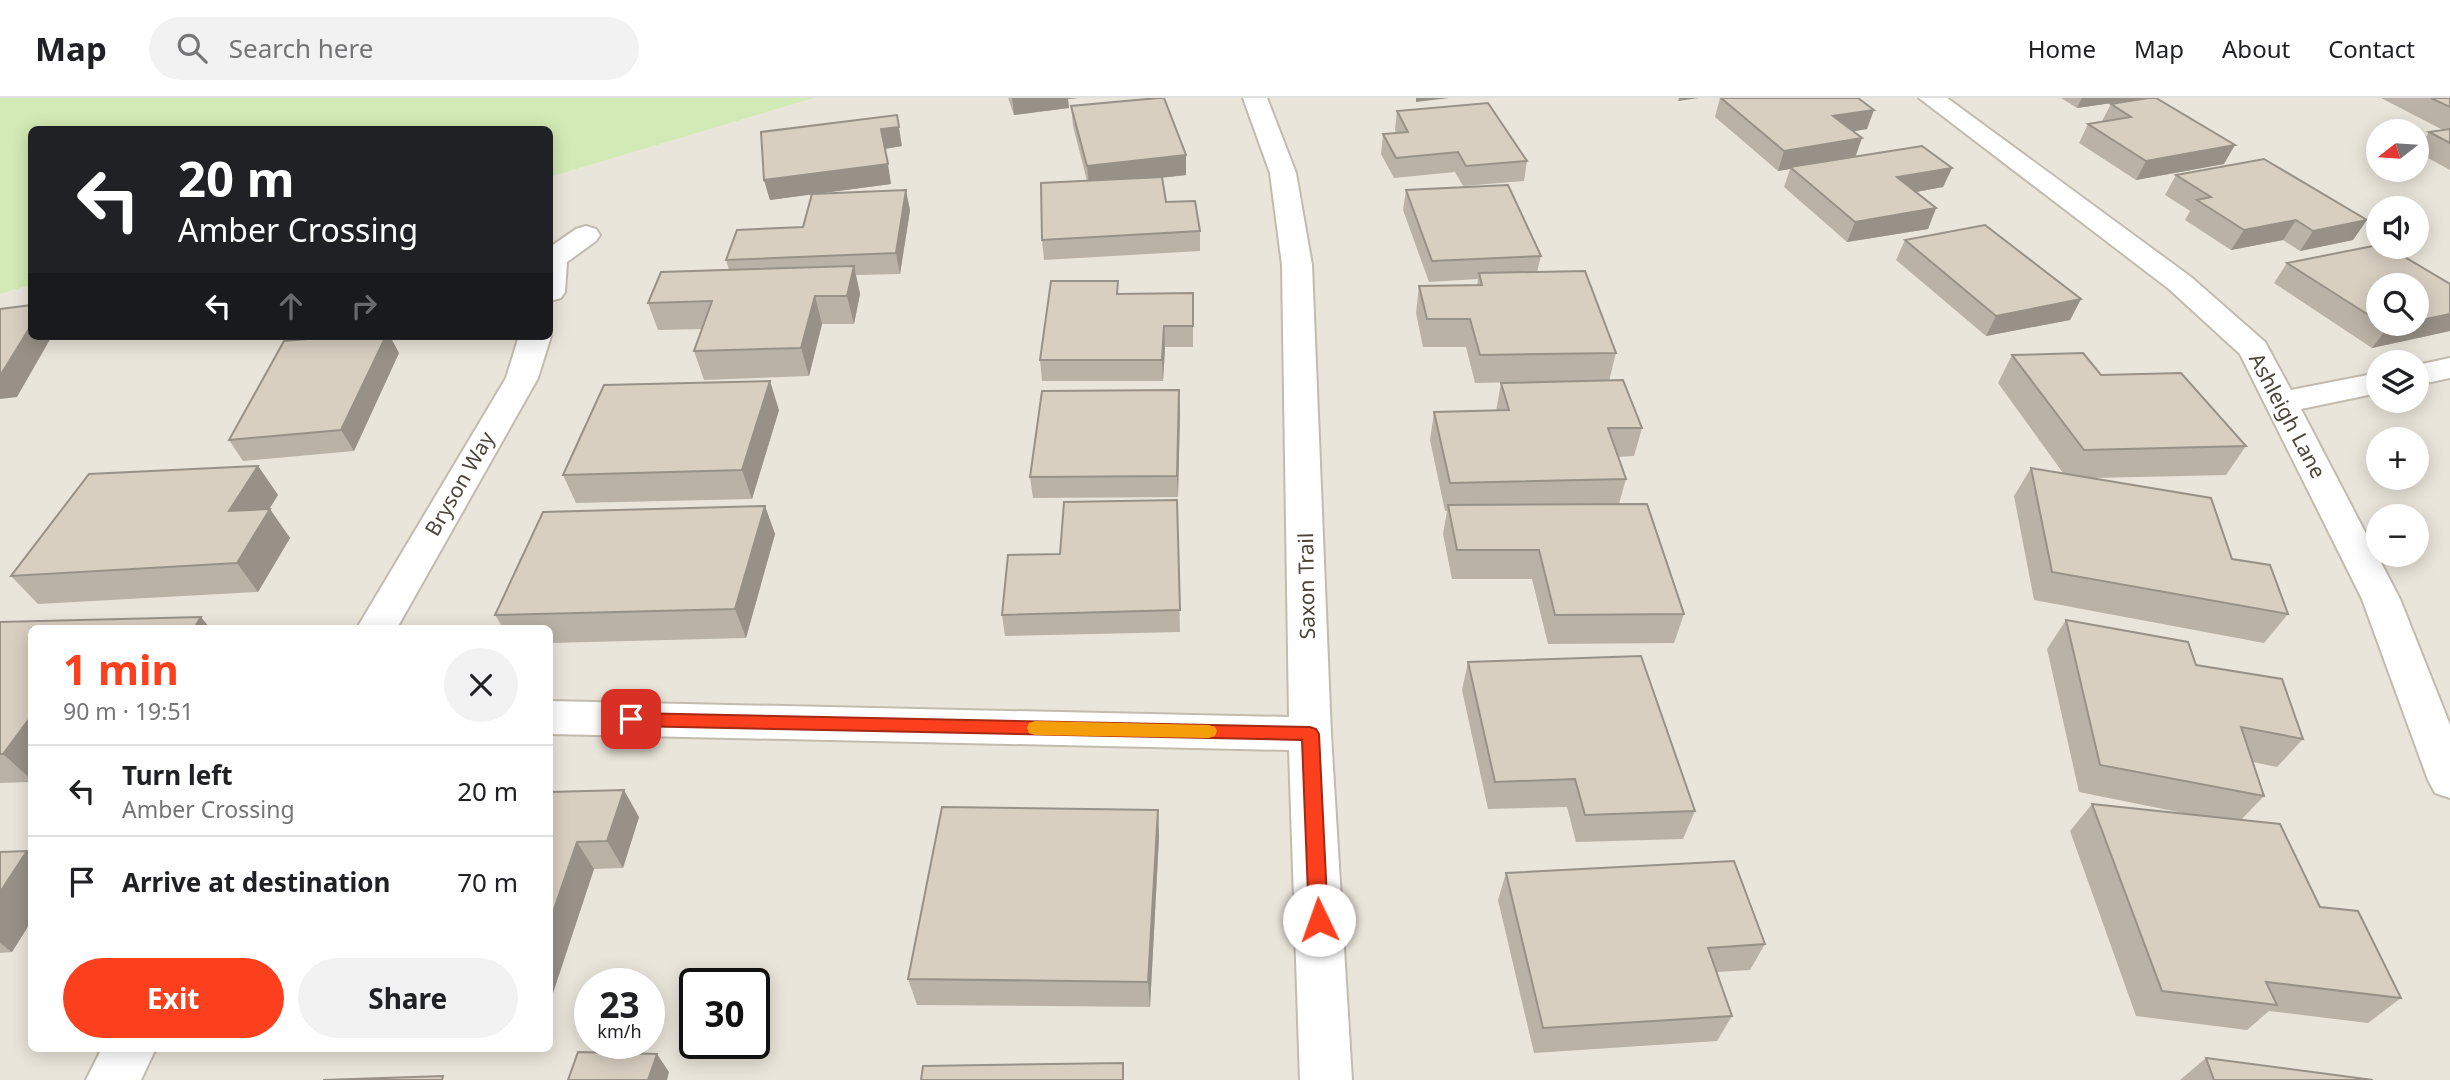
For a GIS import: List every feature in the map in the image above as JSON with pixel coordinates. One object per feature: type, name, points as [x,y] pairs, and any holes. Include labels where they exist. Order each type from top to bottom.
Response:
[{"type":"street","name":"Saxon Trail","points":[[1255,98],[1283,173],[1297,265],[1307,537],[1310,734],[1326,1080]]},
{"type":"street","name":"Ashleigh Lane","points":[[1931,98],[2180,283],[2254,349],[2381,599],[2450,780]]},
{"type":"street","points":[[553,258],[586,234]]},
{"type":"street","name":"Bryson Way","points":[[379,625],[522,378],[534,340]]},
{"type":"street","points":[[2429,372],[2450,368]]},
{"type":"street","points":[[2282,402],[2366,385]]},
{"type":"street","points":[[553,718],[1310,734]]},
{"type":"street","points":[[112,1080],[129,1052]]},
{"type":"shaded area","points":[[814,98],[2450,98],[2450,1080],[0,1080],[0,294],[28,286],[28,340],[553,340],[553,176]]},
{"type":"green space","points":[[0,98],[814,98],[553,176],[553,126],[28,126],[28,286],[0,294]]},
{"type":"building","points":[[1164,98],[1186,155],[1087,166],[1071,106]]},
{"type":"building","points":[[1721,98],[1858,98],[1874,110],[1833,116],[1862,138],[1784,151]]},
{"type":"building","points":[[2156,98],[2235,145],[2146,161],[2088,124],[2131,117],[2111,104]]},
{"type":"building","points":[[2431,98],[2450,98],[2450,107]]},
{"type":"building","points":[[1488,103],[1527,161],[1466,166],[1458,152],[1396,158],[1383,134],[1408,132],[1397,111]]},
{"type":"building","points":[[897,115],[899,127],[881,129],[888,164],[764,180],[761,132]]},
{"type":"building","points":[[2450,129],[2450,143],[2429,132]]},
{"type":"building","points":[[1922,146],[1952,168],[1897,177],[1936,208],[1855,222],[1790,167]]},
{"type":"building","points":[[2264,159],[2366,220],[2313,231],[2296,220],[2244,230],[2197,200],[2211,197],[2176,175]]},
{"type":"building","points":[[1162,177],[1166,202],[1195,201],[1200,231],[1042,240],[1041,183]]},
{"type":"building","points":[[1508,185],[1541,256],[1432,261],[1406,190]]},
{"type":"building","points":[[906,190],[896,253],[726,260],[737,230],[803,227],[812,194]]},
{"type":"building","points":[[1985,225],[2081,299],[1996,316],[1905,240]]},
{"type":"building","points":[[2366,247],[2366,259],[2408,259],[2450,284],[2450,314],[2429,318],[2429,273],[2366,273],[2366,313],[2287,263]]},
{"type":"building","points":[[854,266],[847,296],[815,296],[801,348],[694,351],[712,301],[648,303],[661,272]]},
{"type":"building","points":[[1585,271],[1616,353],[1480,355],[1470,319],[1427,319],[1419,286],[1482,285],[1479,273]]},
{"type":"building","points":[[1051,281],[1118,281],[1117,294],[1193,293],[1193,326],[1164,326],[1162,360],[1040,360]]},
{"type":"building","points":[[28,306],[28,330],[0,376],[0,309]]},
{"type":"building","points":[[384,340],[341,430],[229,440],[284,341]]},
{"type":"building","points":[[2083,353],[2101,375],[2181,373],[2246,446],[2084,450],[2012,355]]},
{"type":"building","points":[[1623,380],[1642,428],[1608,428],[1626,479],[1450,483],[1434,412],[1509,410],[1501,383]]},
{"type":"building","points":[[770,381],[742,470],[563,475],[604,385]]},
{"type":"building","points":[[1179,390],[1177,476],[1030,477],[1042,391]]},
{"type":"building","points":[[258,466],[229,511],[270,509],[237,563],[11,576],[89,474]]},
{"type":"building","points":[[2031,468],[2211,498],[2232,559],[2270,565],[2288,614],[2052,572]]},
{"type":"building","points":[[1177,500],[1180,610],[1002,615],[1008,555],[1060,554],[1064,502]]},
{"type":"building","points":[[1647,504],[1684,614],[1555,615],[1539,550],[1457,550],[1448,505]]},
{"type":"building","points":[[765,506],[735,609],[495,615],[543,512]]},
{"type":"building","points":[[201,617],[196,625],[28,625],[28,720],[3,754],[0,754],[0,622]]},
{"type":"building","points":[[2066,620],[2188,642],[2196,665],[2282,679],[2303,739],[2241,727],[2264,796],[2100,765]]},
{"type":"building","points":[[1641,656],[1695,811],[1585,815],[1575,779],[1495,782],[1468,662]]},
{"type":"building","points":[[624,790],[607,841],[577,842],[553,912],[553,792]]},
{"type":"building","points":[[2092,804],[2280,824],[2320,907],[2358,911],[2401,998],[2266,982],[2277,1005],[2162,991]]},
{"type":"building","points":[[942,807],[1158,810],[1148,982],[908,979]]},
{"type":"building","points":[[27,851],[0,892],[0,852]]},
{"type":"building","points":[[1734,861],[1765,944],[1708,948],[1732,1016],[1543,1028],[1506,873]]},
{"type":"building","points":[[2206,1058],[2373,1080],[2214,1080]]},
{"type":"building","points":[[576,1059],[655,1059],[648,1080],[568,1080]]},
{"type":"building","points":[[1123,1063],[1123,1080],[921,1080],[923,1066]]},
{"type":"building","points":[[443,1076],[442,1080],[323,1080]]},
{"type":"slow traffic","points":[[1035,728],[1209,731]]},
{"type":"route","points":[[631,719],[1310,734],[1319,920]]}]
